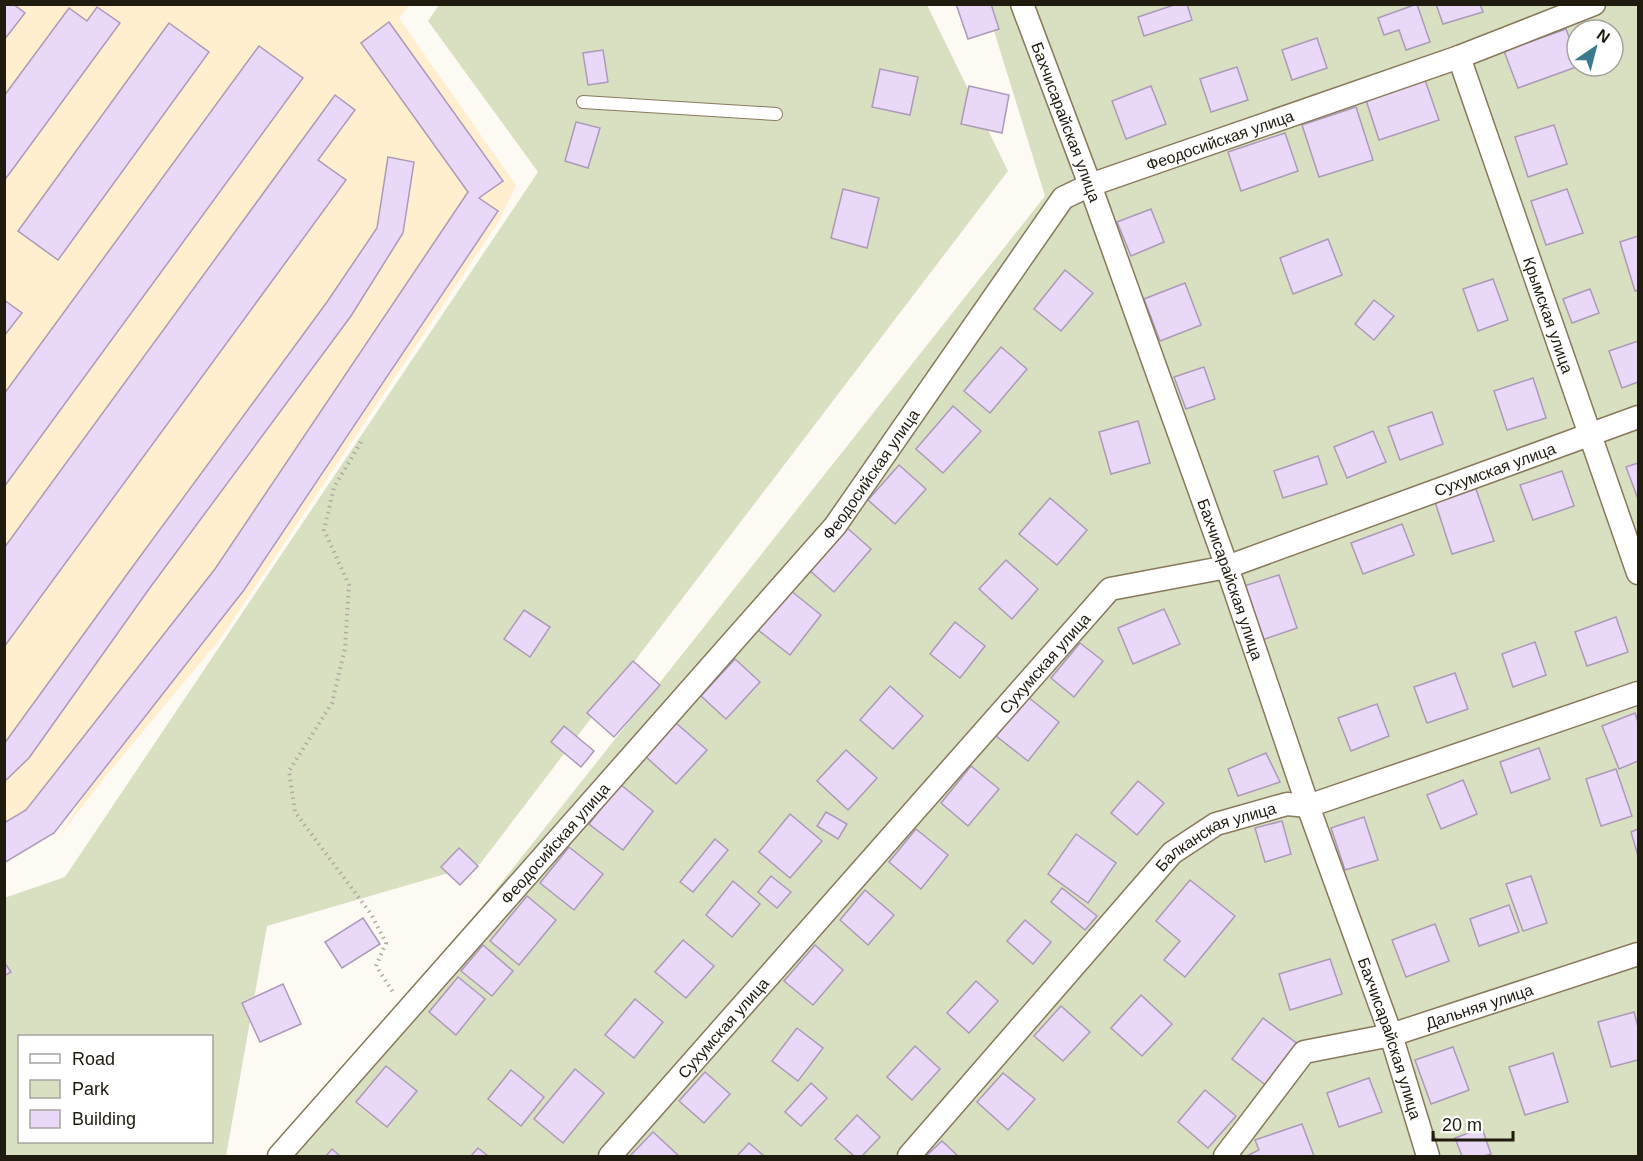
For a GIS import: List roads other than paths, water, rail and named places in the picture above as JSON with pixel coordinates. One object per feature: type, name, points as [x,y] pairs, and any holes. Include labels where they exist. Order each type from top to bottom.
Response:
[{"type":"street","name":"Бахчисарайская улица","points":[[1022,4],[1090,185],[1227,567],[1308,806],[1391,1035],[1428,1156]]},
{"type":"street","name":"Феодосийская улица","points":[[279,1156],[835,526],[1063,198],[1090,185],[1459,57],[1594,4]]},
{"type":"street","name":"Крымская улица","points":[[1459,57],[1638,573]]},
{"type":"street","name":"Сухумская улица","points":[[610,1156],[1110,589],[1227,567],[1638,417]]},
{"type":"street","name":"Балканская улица","points":[[909,1156],[1172,853],[1216,824],[1287,804],[1308,806],[1638,693]]},
{"type":"street","name":"Дальняя улица","points":[[1225,1156],[1304,1052],[1391,1035],[1638,954]]},
{"type":"lane","points":[[583,102],[776,114]]}]
